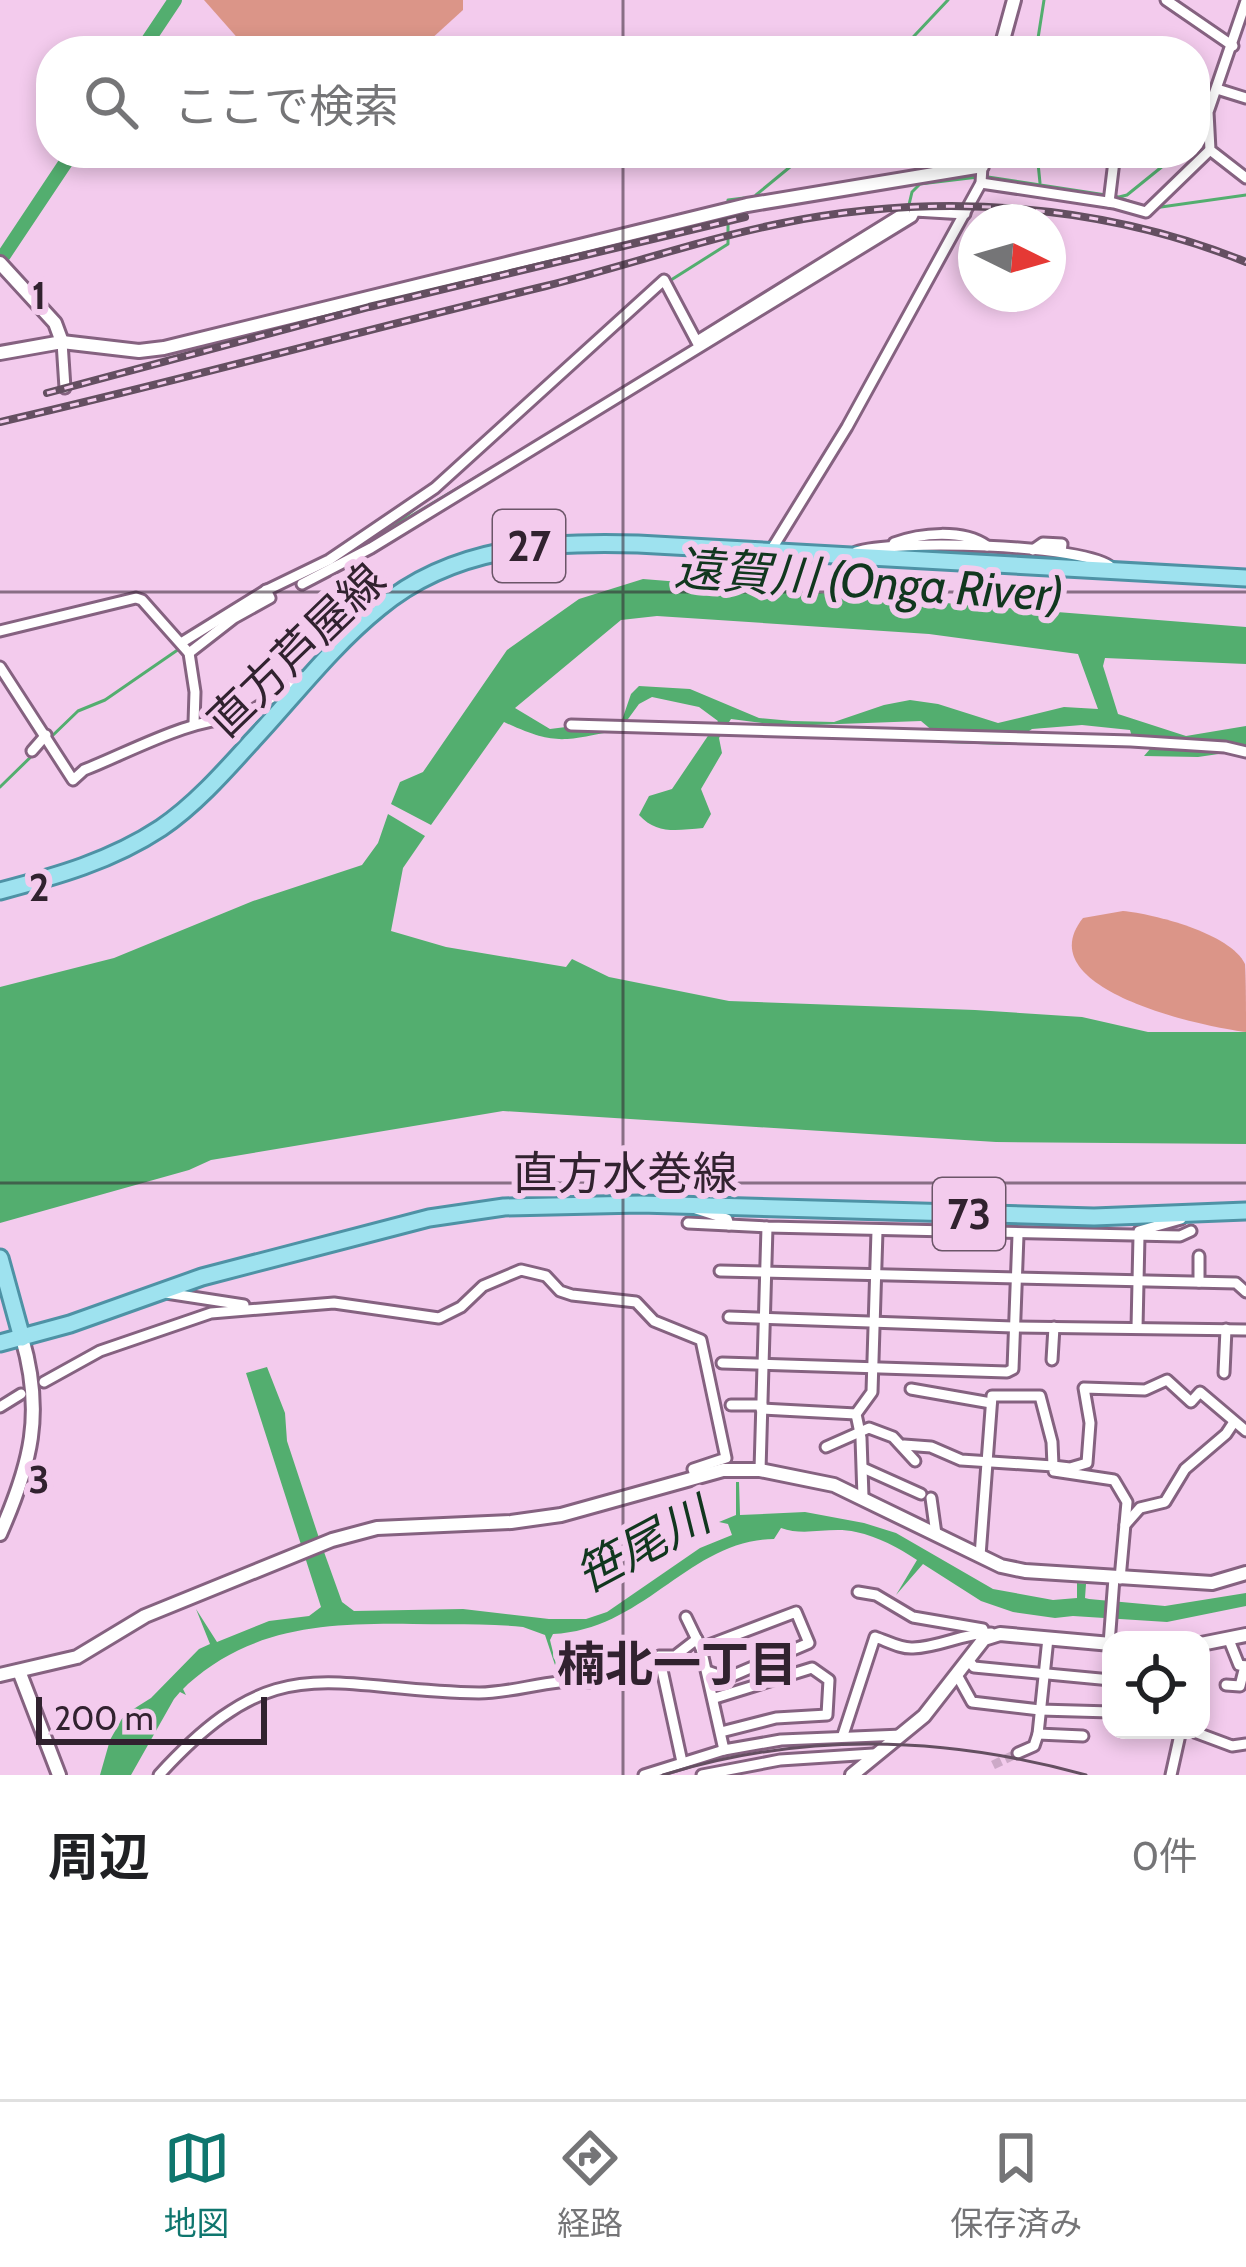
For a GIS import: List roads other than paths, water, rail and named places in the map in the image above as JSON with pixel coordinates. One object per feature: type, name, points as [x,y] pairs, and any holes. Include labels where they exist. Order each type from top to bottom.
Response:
[{"type":"main road","name":"直方芦屋線","points":[[0,891],[101,861],[164,826],[242,752],[381,605],[426,577],[493,552],[569,542],[1246,578]]},
{"type":"main road","name":"直方水巻線","points":[[0,1343],[202,1277],[429,1218],[504,1207],[690,1215],[1094,1217],[1246,1210]]},
{"type":"main road","points":[[0,1258],[21,1334]]},
{"type":"street","points":[[1004,36],[1014,0]]},
{"type":"street","points":[[1166,0],[1246,63]]},
{"type":"street","points":[[1210,102],[1242,34],[1246,1]]},
{"type":"street","points":[[1217,89],[1246,98]]},
{"type":"street","points":[[1210,151],[1246,178]]},
{"type":"street","points":[[1109,202],[1113,168]]},
{"type":"street","points":[[0,353],[62,342],[139,351],[164,348],[690,218],[981,171],[1146,212],[1192,168]]},
{"type":"street","points":[[969,204],[981,171]]},
{"type":"street","points":[[302,584],[700,349],[915,211],[958,214]]},
{"type":"street","points":[[185,647],[329,560],[435,488],[579,355],[667,284],[698,343],[905,212]]},
{"type":"street","points":[[770,552],[847,427],[958,227]]},
{"type":"street","points":[[0,263],[55,323],[62,342],[65,388]]},
{"type":"street","points":[[852,555],[889,544],[1033,550],[1103,559],[1112,568]]},
{"type":"street","points":[[0,631],[136,598],[185,647],[194,723]]},
{"type":"street","points":[[0,667],[73,779],[194,723],[220,717],[240,719],[323,662]]},
{"type":"street","points":[[571,725],[1131,741],[1246,752]]},
{"type":"street","points":[[32,752],[47,738]]},
{"type":"street","points":[[1137,1328],[1138,1232],[1199,1213]]},
{"type":"street","points":[[690,1215],[727,1219],[729,1225]]},
{"type":"street","points":[[690,1215],[729,1225],[878,1231],[1138,1236],[1180,1236],[1191,1231]]},
{"type":"street","points":[[760,1470],[767,1227]]},
{"type":"street","points":[[856,1414],[872,1392],[878,1231]]},
{"type":"street","points":[[722,1363],[1007,1372],[1013,1369],[1018,1234]]},
{"type":"street","points":[[1199,1256],[1199,1282]]},
{"type":"street","points":[[44,1382],[118,1345],[211,1313],[334,1304],[440,1318],[461,1307],[483,1286],[521,1270],[545,1276],[560,1291],[572,1295],[636,1302],[654,1321],[701,1340],[726,1458],[693,1468],[695,1475]]},
{"type":"street","points":[[720,1271],[1236,1283],[1246,1292]]},
{"type":"street","points":[[159,1293],[255,1308]]},
{"type":"street","points":[[729,1317],[1013,1328],[1246,1330]]},
{"type":"street","points":[[1052,1360],[1054,1328]]},
{"type":"street","points":[[1224,1373],[1226,1329]]},
{"type":"street","points":[[0,1534],[21,1486],[34,1432],[30,1365],[21,1334]]},
{"type":"street","points":[[904,1445],[931,1447],[961,1460],[1070,1468],[1088,1463],[1090,1423],[1084,1388],[1145,1390],[1167,1380],[1191,1402],[1200,1392],[1246,1431]]},
{"type":"street","points":[[911,1389],[991,1403]]},
{"type":"street","points":[[0,1407],[21,1394]]},
{"type":"street","points":[[980,1556],[992,1396],[1040,1396],[1054,1471],[1114,1480],[1127,1502],[1111,1631]]},
{"type":"street","points":[[731,1405],[856,1414]]},
{"type":"street","points":[[856,1414],[863,1497]]},
{"type":"street","points":[[1125,1525],[1140,1508],[1166,1502],[1185,1469],[1226,1435],[1234,1422]]},
{"type":"street","points":[[826,1447],[860,1430],[879,1430],[904,1445],[916,1461]]},
{"type":"street","points":[[863,1468],[926,1496],[936,1534]]},
{"type":"street","points":[[0,1675],[22,1677],[77,1657],[145,1616],[332,1540],[377,1528],[561,1515],[722,1470],[800,1475],[863,1497],[980,1556],[1025,1571],[1116,1581],[1212,1583],[1246,1573]]},
{"type":"street","points":[[858,1592],[876,1595],[913,1617],[995,1634]]},
{"type":"street","points":[[682,1762],[658,1656],[675,1657],[699,1644],[796,1612],[809,1643],[727,1678],[707,1671]]},
{"type":"street","points":[[686,1617],[707,1671],[724,1750]]},
{"type":"street","points":[[843,1735],[874,1637],[909,1649],[944,1643],[966,1633],[1102,1641]]},
{"type":"street","points":[[852,1775],[924,1716],[984,1639],[995,1634]]},
{"type":"street","points":[[1210,1643],[1246,1635]]},
{"type":"street","points":[[1018,1754],[1034,1746],[1038,1734],[1048,1638]]},
{"type":"street","points":[[1226,1685],[1240,1687],[1245,1666],[1239,1665],[1229,1640]]},
{"type":"street","points":[[968,1660],[974,1667],[1102,1679]]},
{"type":"street","points":[[715,1699],[812,1668],[830,1681],[827,1715],[776,1718],[721,1732]]},
{"type":"street","points":[[958,1675],[972,1702],[1102,1715]]},
{"type":"street","points":[[22,1677],[59,1775]]},
{"type":"street","points":[[159,1775],[219,1716],[255,1695],[298,1683],[344,1680],[483,1693],[590,1682]]},
{"type":"street","points":[[776,1718],[782,1740]]},
{"type":"street","points":[[1038,1734],[1083,1736]]},
{"type":"street","points":[[644,1775],[724,1750],[782,1740],[902,1735]]},
{"type":"street","points":[[1210,1738],[1246,1744]]},
{"type":"street","points":[[1171,1775],[1182,1739]]},
{"type":"street","points":[[702,1775],[780,1760],[873,1754]]},
{"type":"street","points":[[780,1760],[782,1775]]},
{"type":"waterway","points":[[151,36],[175,0]]},
{"type":"waterway","points":[[914,36],[948,0]]},
{"type":"waterway","points":[[1038,36],[1044,0]]},
{"type":"waterway","points":[[4,255],[62,168]]},
{"type":"waterway","points":[[756,195],[789,168]]},
{"type":"waterway","points":[[1038,168],[1040,183]]},
{"type":"waterway","points":[[988,177],[1119,197],[1160,168]]},
{"type":"waterway","points":[[907,213],[912,192],[920,184],[978,177]]},
{"type":"waterway","points":[[1154,208],[1246,195]]},
{"type":"waterway","points":[[728,200],[744,198]]},
{"type":"waterway","points":[[1120,198],[1139,205]]},
{"type":"waterway","points":[[671,280],[728,244],[728,217]]},
{"type":"waterway","points":[[489,445],[517,419]]},
{"type":"waterway","points":[[339,559],[542,438]]},
{"type":"waterway","points":[[397,523],[427,499]]},
{"type":"waterway","points":[[269,594],[314,572]]},
{"type":"waterway","points":[[50,738],[78,711],[105,700],[179,649]]},
{"type":"waterway","points":[[0,787],[43,745]]},
{"type":"tunnel","points":[[993,1765],[1018,1753]]},
{"type":"tram line","points":[[663,1775],[768,1751],[874,1744],[980,1752],[1086,1775]]},
{"type":"railway","points":[[0,422],[723,237],[841,213],[959,206],[1076,216],[1191,242],[1246,262]]},
{"type":"railway","points":[[47,393],[369,307],[745,217]]},
{"type":"district","name":"楠北一丁目","points":[[677,1664]]},
{"type":"water label","name":"遠賀川 (Onga River)","points":[[869,581]]},
{"type":"water label","name":"笹尾川","points":[[642,1545]]}]
